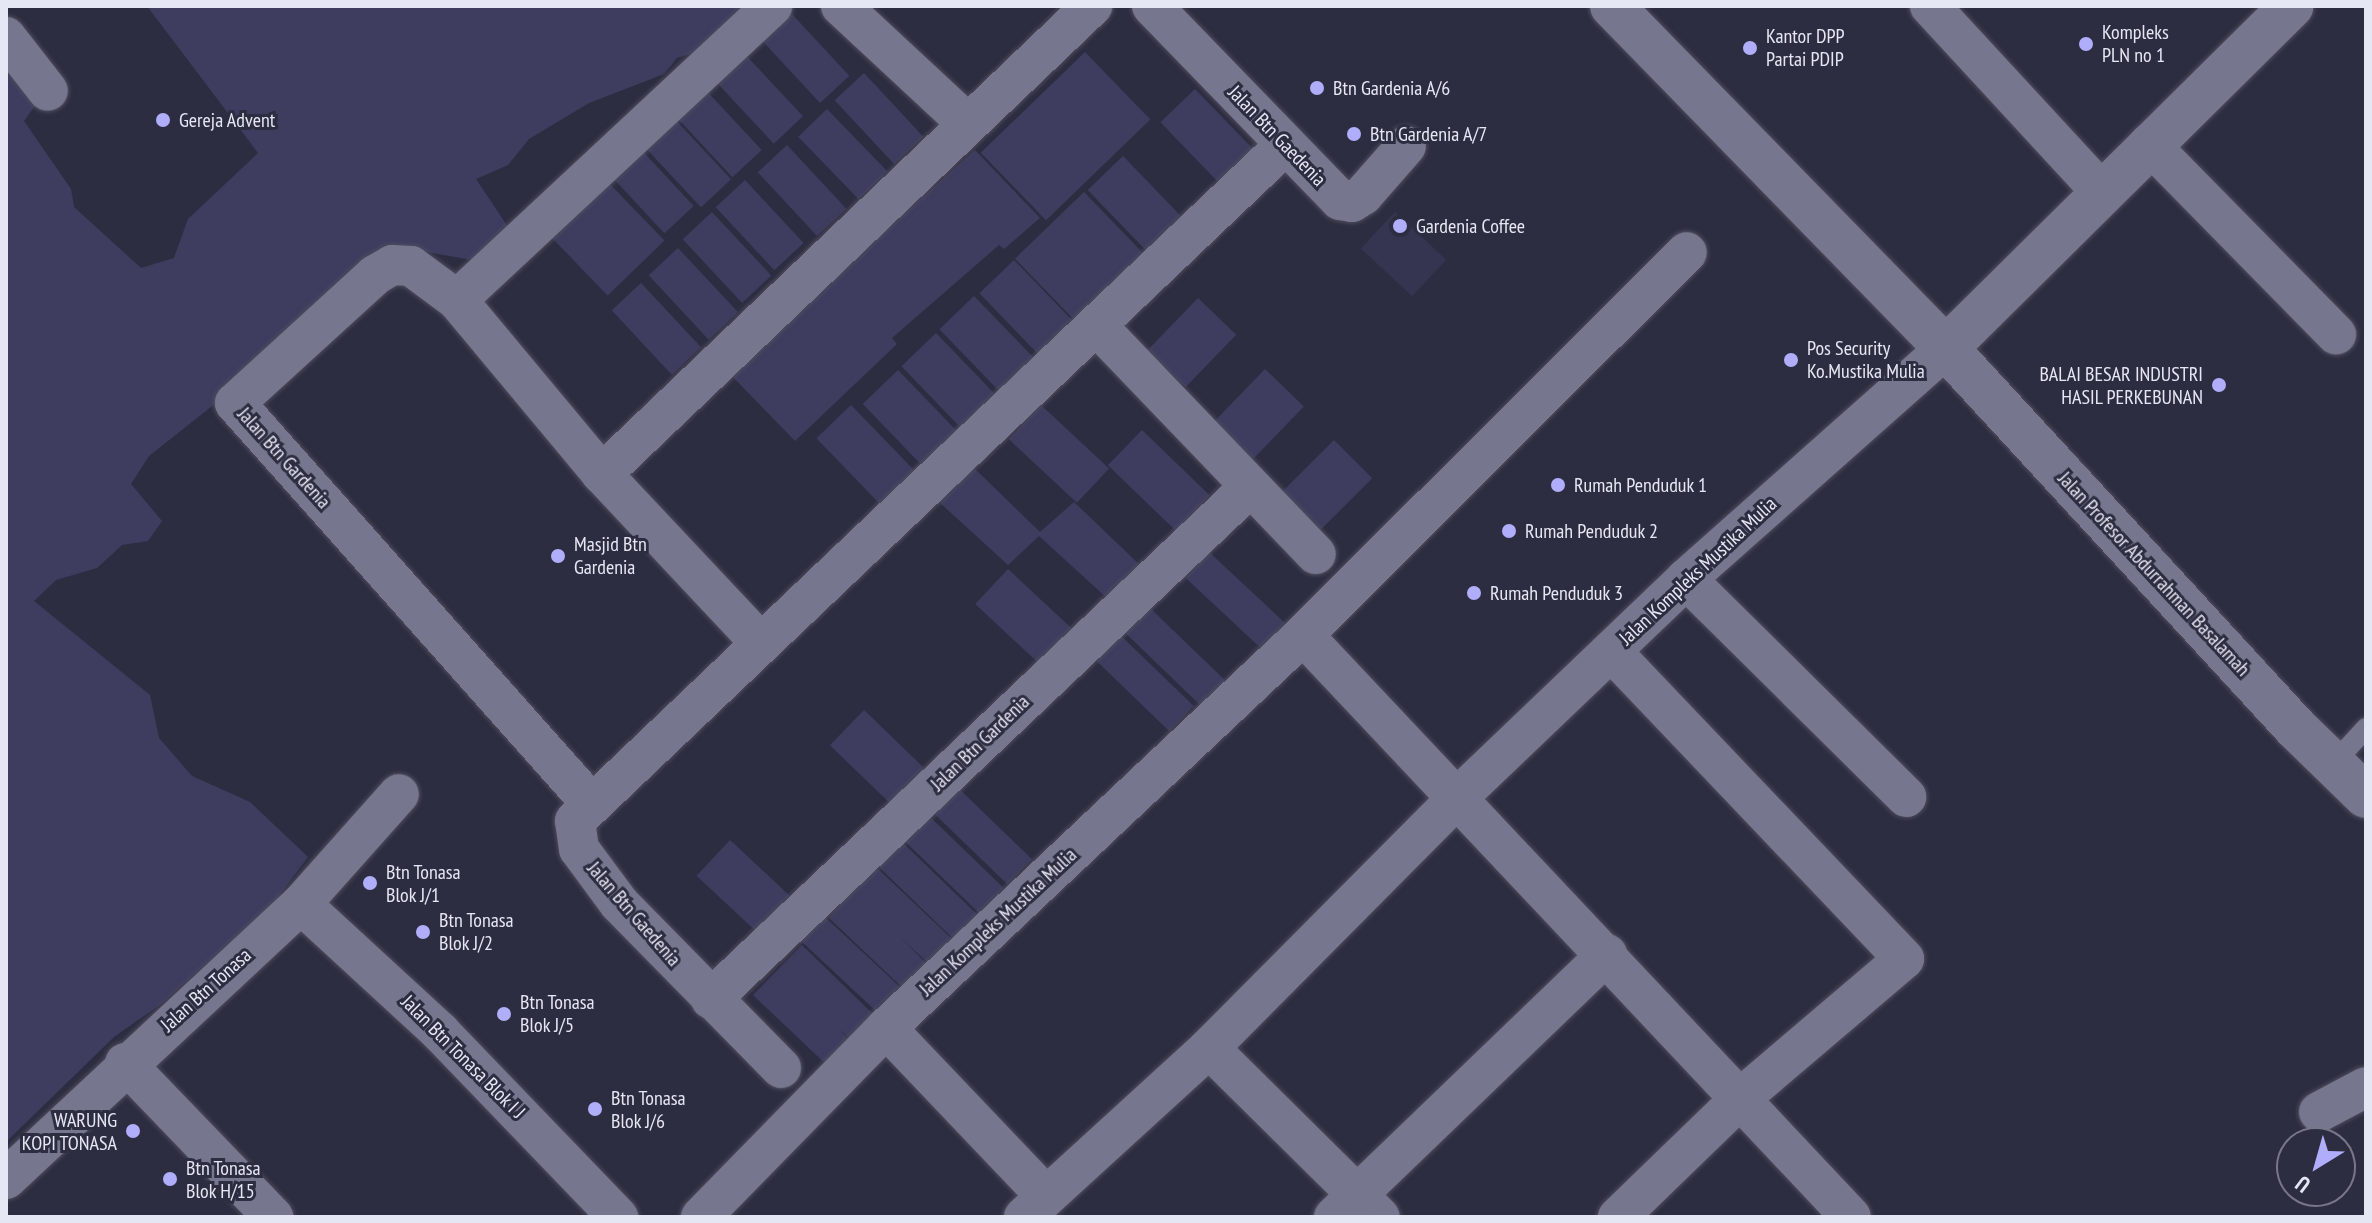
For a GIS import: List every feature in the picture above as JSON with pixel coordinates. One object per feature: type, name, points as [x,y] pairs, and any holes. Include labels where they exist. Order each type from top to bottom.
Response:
[{"type":"main road","points":[[1946,348],[2101,191],[2292,6]]},
{"type":"main road","name":"Jalan Profesor Abdurrahman Basalamah","points":[[1624,10],[2366,796]]},
{"type":"street","points":[[457,300],[772,6]]},
{"type":"street","points":[[841,6],[967,123]]},
{"type":"street","points":[[602,474],[1092,6]]},
{"type":"street","name":"Jalan Btn Gaedenia","points":[[1152,6],[1340,200],[1352,202],[1406,146]]},
{"type":"street","points":[[1930,6],[2101,191]]},
{"type":"street","points":[[6,37],[48,91]]},
{"type":"street","points":[[2149,144],[2336,334]]},
{"type":"street","points":[[583,811],[1285,145]]},
{"type":"street","name":"Jalan Kompleks Mustika Mulia","points":[[701,1217],[886,1028],[1303,635],[1687,252]]},
{"type":"street","name":"Jalan Btn Gardenia","points":[[458,656],[235,403],[392,265],[411,266],[457,300],[602,474],[759,641]]},
{"type":"street","points":[[1097,326],[1316,554]]},
{"type":"street","name":"Jalan Kompleks Mustika Mulia","points":[[1035,1206],[1209,1048],[1456,799],[1686,579],[1946,348]]},
{"type":"street","name":"Jalan Btn Gardenia","points":[[711,999],[1250,487]]},
{"type":"street","points":[[1686,579],[1906,797]]},
{"type":"street","points":[[1303,635],[1742,1097],[1851,1217]]},
{"type":"street","points":[[1611,651],[1904,959],[1742,1097],[1618,1217]]},
{"type":"street","name":"Jalan Btn Gaedenia","points":[[458,656],[583,811],[579,849],[600,878],[711,999],[781,1068]]},
{"type":"street","name":"Jalan Btn Tonasa","points":[[6,1179],[125,1063],[301,904],[399,794]]},
{"type":"street","name":"Jalan Btn Tonasa Blok I J","points":[[301,904],[440,1032],[618,1217]]},
{"type":"street","points":[[1209,1048],[1358,1210],[1607,954]]},
{"type":"street","points":[[886,1028],[1035,1206]]},
{"type":"street","points":[[125,1063],[273,1217]]},
{"type":"street","points":[[2319,1112],[2366,1087]]},
{"type":"lane","points":[[2333,764],[2366,728]]},
{"type":"shaded area","points":[[147,6],[746,6],[700,51],[677,58],[664,74],[589,103],[529,139],[508,165],[476,179],[508,227],[472,260],[410,249],[149,456],[131,484],[162,521],[148,541],[122,545],[97,568],[56,580],[34,601],[150,695],[159,738],[192,776],[250,802],[308,857],[272,905],[161,1004],[114,1037],[6,1142],[6,55],[40,99],[24,121],[71,189],[74,207],[141,268],[174,258],[188,219],[258,153]]},
{"type":"shaded area","points":[[790,12],[849,76],[820,103],[761,39]]},
{"type":"shaded area","points":[[743,52],[803,116],[774,144],[714,79]]},
{"type":"shaded area","points":[[1085,52],[1150,120],[1046,220],[981,153]]},
{"type":"shaded area","points":[[864,73],[923,137],[894,164],[835,100]]},
{"type":"shaded area","points":[[703,87],[762,150],[732,177],[674,114]]},
{"type":"shaded area","points":[[1195,89],[1260,157],[1226,190],[1160,122]]},
{"type":"shaded area","points":[[827,109],[887,172],[859,199],[798,137]]},
{"type":"shaded area","points":[[671,115],[731,179],[701,207],[641,143]]},
{"type":"shaded area","points":[[635,143],[694,206],[664,233],[606,170]]},
{"type":"shaded area","points":[[787,145],[846,209],[817,236],[758,172]]},
{"type":"shaded area","points":[[975,150],[1040,218],[1004,249],[999,245],[892,338],[897,344],[795,441],[729,373]]},
{"type":"shaded area","points":[[1123,156],[1188,223],[1152,257],[1088,190]]},
{"type":"shaded area","points":[[604,178],[664,241],[608,295],[547,233]]},
{"type":"shaded area","points":[[745,180],[804,243],[774,270],[716,207]]},
{"type":"shaded area","points":[[1084,192],[1149,259],[1080,326],[1015,259]]},
{"type":"shaded area","points":[[712,212],[771,276],[742,303],[683,239]]},
{"type":"shaded area","points":[[1395,212],[1446,260],[1412,296],[1361,249]]},
{"type":"shaded area","points":[[678,248],[738,312],[709,340],[649,275]]},
{"type":"shaded area","points":[[1014,260],[1079,327],[1044,360],[979,293]]},
{"type":"shaded area","points":[[641,283],[701,347],[672,375],[612,310]]},
{"type":"shaded area","points":[[974,296],[1039,364],[1005,397],[939,329]]},
{"type":"shaded area","points":[[1198,298],[1236,335],[1185,387],[1147,351]]},
{"type":"shaded area","points":[[936,333],[1001,400],[966,433],[901,366]]},
{"type":"shaded area","points":[[1265,369],[1304,407],[1253,459],[1214,422]]},
{"type":"shaded area","points":[[898,370],[963,437],[927,471],[863,404]]},
{"type":"shaded area","points":[[851,405],[916,473],[882,506],[816,438]]},
{"type":"shaded area","points":[[1041,405],[1109,468],[1077,503],[1009,439]]},
{"type":"shaded area","points":[[1142,430],[1210,495],[1176,531],[1108,465]]},
{"type":"shaded area","points":[[1334,440],[1372,478],[1321,530],[1282,492]]},
{"type":"shaded area","points":[[974,468],[1040,532],[1074,502],[1142,567],[1108,599],[1039,536],[1008,565],[938,501]]},
{"type":"shaded area","points":[[1209,552],[1288,626],[1264,651],[1185,578]]},
{"type":"shaded area","points":[[1008,569],[1076,632],[1043,668],[975,604]]},
{"type":"shaded area","points":[[1149,607],[1226,681],[1202,707],[1125,632]]},
{"type":"shaded area","points":[[1116,631],[1194,706],[1169,731],[1092,656]]},
{"type":"shaded area","points":[[864,710],[932,775],[898,811],[830,745]]},
{"type":"shaded area","points":[[954,784],[1032,859],[1007,884],[930,809]]},
{"type":"shaded area","points":[[926,813],[1004,888],[979,913],[902,838]]},
{"type":"shaded area","points":[[730,840],[798,903],[765,939],[697,876]]},
{"type":"shaded area","points":[[901,841],[979,916],[955,940],[877,865]]},
{"type":"shaded area","points":[[874,865],[952,939],[929,964],[899,936],[930,967],[906,991],[829,918]]},
{"type":"shaded area","points":[[825,917],[904,991],[881,1016],[802,942]]},
{"type":"shaded area","points":[[802,945],[879,1020],[856,1044],[839,1029],[854,1044],[831,1069],[753,995]]},
{"type":"place","name":"Kompleks PLN no 1","points":[[2086,44]]},
{"type":"place","name":"Kantor DPP Partai PDIP","points":[[1750,48]]},
{"type":"place","name":"Btn Gardenia A/6","points":[[1317,88]]},
{"type":"place","name":"Gereja Advent","points":[[163,120]]},
{"type":"place","name":"Btn Gardenia A/7","points":[[1354,134]]},
{"type":"place","name":"Gardenia Coffee","points":[[1400,226]]},
{"type":"place","name":"Pos Security Ko.Mustika Mulia","points":[[1791,360]]},
{"type":"place","name":"BALAI BESAR INDUSTRI HASIL PERKEBUNAN","points":[[2219,385]]},
{"type":"place","name":"Rumah Penduduk 1","points":[[1558,485]]},
{"type":"place","name":"Rumah Penduduk 2","points":[[1509,531]]},
{"type":"place","name":"Masjid Btn Gardenia","points":[[558,556]]},
{"type":"place","name":"Rumah Penduduk 3","points":[[1474,593]]},
{"type":"place","name":"Btn Tonasa Blok J/1","points":[[370,883]]},
{"type":"place","name":"Btn Tonasa Blok J/2","points":[[423,932]]},
{"type":"place","name":"Btn Tonasa Blok J/5","points":[[504,1014]]},
{"type":"place","name":"Btn Tonasa Blok J/6","points":[[595,1109]]},
{"type":"place","name":"WARUNG KOPI TONASA","points":[[133,1131]]},
{"type":"place","name":"Btn Tonasa Blok H/15","points":[[170,1179]]}]
